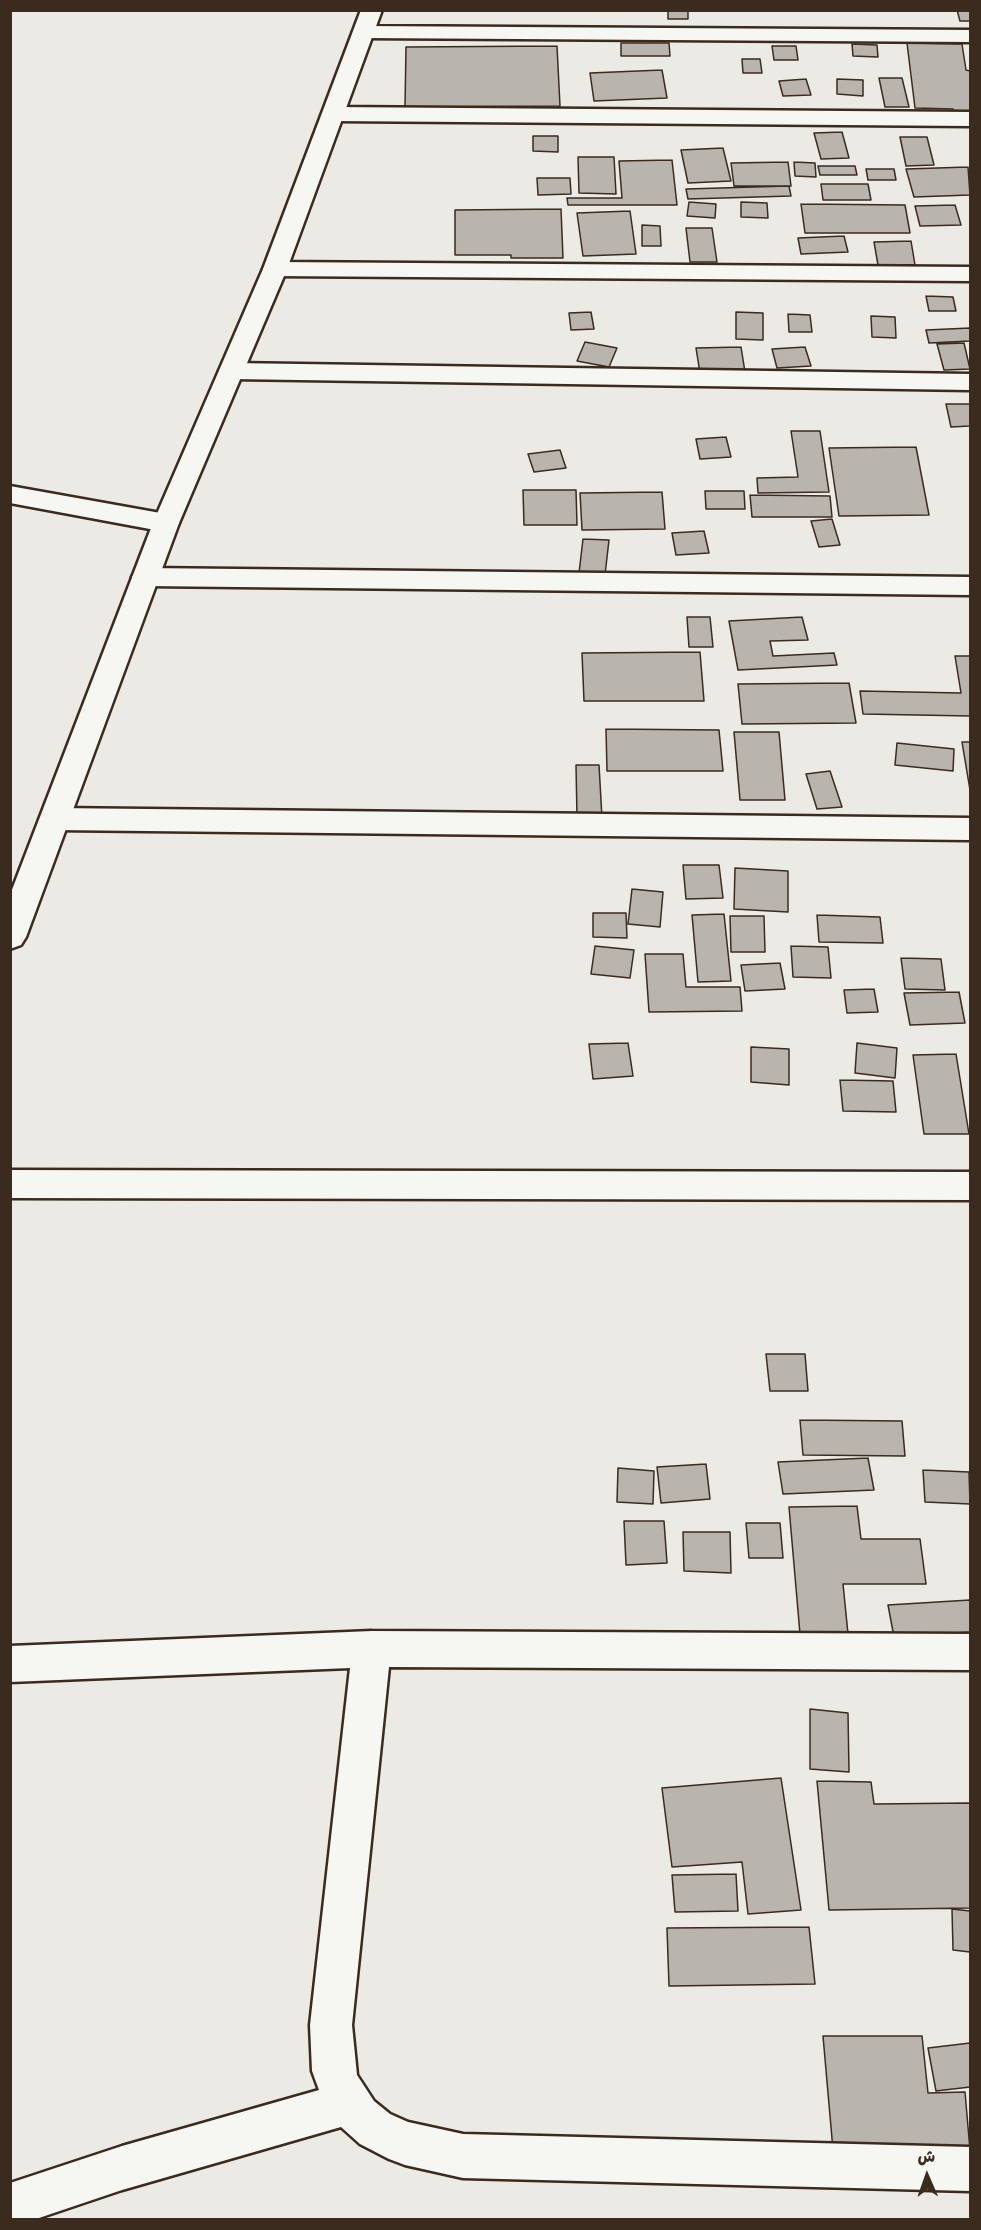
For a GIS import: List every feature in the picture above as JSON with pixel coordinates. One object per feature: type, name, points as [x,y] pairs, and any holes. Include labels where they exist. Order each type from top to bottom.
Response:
[{"type":"street","points":[[10,937],[166,523],[275,269],[368,21],[970,36]]},
{"type":"street","points":[[334,114],[970,119]]},
{"type":"street","points":[[275,269],[970,274]]},
{"type":"street","points":[[232,371],[970,382]]},
{"type":"street","points":[[10,494],[166,523]]},
{"type":"street","points":[[146,577],[970,586]]},
{"type":"street","points":[[55,819],[970,829]]},
{"type":"street","points":[[10,1184],[970,1186]]},
{"type":"street","points":[[10,1664],[372,1649],[970,1652]]},
{"type":"street","points":[[372,1649],[331,2025],[334,2071],[340,2088],[359,2116],[375,2129],[405,2143],[463,2156],[970,2169]]},
{"type":"street","points":[[10,2205],[122,2168],[349,2103]]},
{"type":"building","points":[[668,10],[688,10],[688,19],[668,19]]},
{"type":"building","points":[[957,10],[970,10],[970,21],[960,21]]},
{"type":"building","points":[[621,43],[669,43],[670,56],[621,56]]},
{"type":"building","points":[[907,43],[962,44],[966,70],[970,71],[970,112],[915,108]]},
{"type":"building","points":[[852,44],[877,45],[878,57],[853,56]]},
{"type":"building","points":[[557,46],[560,106],[405,107],[406,47]]},
{"type":"building","points":[[772,46],[796,46],[798,60],[774,60]]},
{"type":"building","points":[[742,59],[760,59],[762,73],[743,73]]},
{"type":"building","points":[[662,70],[667,98],[594,101],[590,73]]},
{"type":"building","points":[[879,78],[902,78],[909,107],[885,107]]},
{"type":"building","points":[[806,79],[811,95],[783,96],[779,81]]},
{"type":"building","points":[[837,79],[863,80],[863,96],[837,94]]},
{"type":"building","points":[[842,132],[849,158],[821,159],[814,133]]},
{"type":"building","points":[[533,136],[558,136],[558,152],[533,151]]},
{"type":"building","points":[[900,137],[927,137],[934,165],[906,166]]},
{"type":"building","points":[[723,148],[731,181],[688,183],[681,150]]},
{"type":"building","points":[[578,157],[614,157],[616,194],[579,193]]},
{"type":"building","points":[[672,160],[677,205],[568,205],[567,198],[622,198],[619,161]]},
{"type":"building","points":[[788,162],[791,186],[734,186],[731,163]]},
{"type":"building","points":[[794,162],[815,163],[816,177],[795,176]]},
{"type":"building","points":[[818,166],[855,166],[857,175],[820,175]]},
{"type":"building","points":[[968,167],[970,195],[914,197],[906,169]]},
{"type":"building","points":[[866,169],[894,169],[896,180],[868,180]]},
{"type":"building","points":[[537,178],[570,178],[571,194],[538,195]]},
{"type":"building","points":[[821,184],[868,184],[871,200],[823,200]]},
{"type":"building","points":[[789,186],[791,196],[688,199],[686,189]]},
{"type":"building","points":[[689,202],[716,204],[715,218],[687,216]]},
{"type":"building","points":[[741,202],[767,203],[768,218],[741,217]]},
{"type":"building","points":[[801,204],[905,205],[910,233],[805,233]]},
{"type":"building","points":[[955,205],[961,225],[920,226],[915,206]]},
{"type":"building","points":[[561,209],[563,258],[455,255],[455,210]]},
{"type":"building","points":[[630,211],[636,254],[583,256],[577,213]]},
{"type":"building","points":[[642,225],[660,226],[661,246],[642,246]]},
{"type":"building","points":[[686,228],[712,228],[717,262],[690,262]]},
{"type":"building","points":[[844,236],[848,252],[801,254],[798,238]]},
{"type":"building","points":[[911,241],[915,265],[878,265],[874,242]]},
{"type":"building","points":[[926,296],[953,297],[956,311],[929,311]]},
{"type":"building","points":[[591,312],[594,329],[571,330],[569,313]]},
{"type":"building","points":[[736,312],[763,313],[763,340],[736,339]]},
{"type":"building","points":[[788,314],[810,315],[812,332],[789,332]]},
{"type":"building","points":[[871,316],[895,317],[896,338],[872,337]]},
{"type":"building","points":[[970,328],[970,341],[929,343],[926,330]]},
{"type":"building","points":[[585,342],[617,348],[609,367],[577,361]]},
{"type":"building","points":[[964,343],[970,369],[944,370],[937,344]]},
{"type":"building","points":[[741,347],[745,372],[700,373],[696,348]]},
{"type":"building","points":[[805,347],[811,366],[777,368],[772,349]]},
{"type":"building","points":[[946,404],[970,404],[970,426],[951,427]]},
{"type":"building","points":[[791,431],[820,431],[829,492],[758,493],[757,478],[798,477]]},
{"type":"building","points":[[726,437],[731,457],[700,459],[696,439]]},
{"type":"building","points":[[916,447],[929,515],[839,516],[829,448]]},
{"type":"building","points":[[560,450],[566,468],[534,472],[528,454]]},
{"type":"building","points":[[523,490],[576,490],[577,525],[524,525]]},
{"type":"building","points":[[705,491],[744,491],[745,509],[706,509]]},
{"type":"building","points":[[662,492],[665,529],[582,530],[580,493]]},
{"type":"building","points":[[750,495],[830,496],[832,517],[752,517]]},
{"type":"building","points":[[832,519],[840,545],[819,547],[811,521]]},
{"type":"building","points":[[704,531],[709,553],[676,555],[672,533]]},
{"type":"building","points":[[583,539],[609,540],[605,575],[579,573]]},
{"type":"building","points":[[687,617],[710,617],[713,647],[689,647]]},
{"type":"building","points":[[802,617],[808,640],[770,641],[773,656],[834,653],[837,665],[738,670],[729,621]]},
{"type":"building","points":[[700,652],[704,701],[584,701],[582,653]]},
{"type":"building","points":[[955,656],[970,656],[970,716],[863,714],[860,691],[961,693]]},
{"type":"building","points":[[849,683],[856,723],[742,724],[738,684]]},
{"type":"building","points":[[606,729],[719,730],[723,771],[607,771]]},
{"type":"building","points":[[734,732],[779,732],[785,800],[740,800]]},
{"type":"building","points":[[962,742],[970,742],[970,790]]},
{"type":"building","points":[[897,743],[954,749],[953,771],[895,765]]},
{"type":"building","points":[[576,765],[599,765],[602,818],[577,818]]},
{"type":"building","points":[[830,771],[842,807],[817,809],[806,774]]},
{"type":"building","points":[[683,865],[719,865],[723,898],[686,899]]},
{"type":"building","points":[[735,868],[788,871],[788,912],[734,909]]},
{"type":"building","points":[[632,889],[663,892],[660,927],[628,924]]},
{"type":"building","points":[[593,913],[626,913],[627,938],[593,937]]},
{"type":"building","points":[[724,914],[731,981],[698,982],[692,915]]},
{"type":"building","points":[[817,915],[880,917],[883,943],[819,942]]},
{"type":"building","points":[[730,916],[764,916],[765,952],[731,952]]},
{"type":"building","points":[[595,946],[634,950],[630,978],[591,974]]},
{"type":"building","points":[[791,946],[828,947],[831,978],[793,977]]},
{"type":"building","points":[[645,954],[683,954],[686,987],[740,987],[742,1011],[649,1012]]},
{"type":"building","points":[[901,958],[941,959],[945,990],[905,989]]},
{"type":"building","points":[[780,963],[785,989],[745,991],[741,965]]},
{"type":"building","points":[[874,989],[878,1012],[847,1013],[844,990]]},
{"type":"building","points":[[959,992],[965,1023],[910,1025],[904,993]]},
{"type":"building","points":[[628,1043],[633,1076],[593,1079],[589,1044]]},
{"type":"building","points":[[857,1043],[897,1048],[895,1078],[855,1073]]},
{"type":"building","points":[[751,1047],[789,1049],[789,1085],[751,1082]]},
{"type":"building","points":[[956,1054],[969,1134],[924,1134],[913,1055]]},
{"type":"building","points":[[840,1080],[893,1081],[896,1112],[843,1111]]},
{"type":"building","points":[[766,1354],[805,1354],[808,1391],[770,1391]]},
{"type":"building","points":[[800,1420],[902,1421],[905,1456],[803,1455]]},
{"type":"building","points":[[868,1458],[874,1490],[783,1494],[778,1462]]},
{"type":"building","points":[[706,1464],[710,1499],[661,1503],[657,1467]]},
{"type":"building","points":[[618,1468],[654,1471],[653,1504],[617,1502]]},
{"type":"building","points":[[923,1470],[969,1472],[970,1504],[925,1502]]},
{"type":"building","points":[[857,1506],[861,1539],[920,1539],[926,1584],[843,1584],[848,1634],[800,1634],[789,1507]]},
{"type":"building","points":[[624,1521],[664,1521],[667,1563],[626,1565]]},
{"type":"building","points":[[746,1523],[780,1523],[783,1558],[749,1558]]},
{"type":"building","points":[[683,1532],[730,1532],[731,1573],[684,1571]]},
{"type":"building","points":[[970,1600],[970,1632],[894,1637],[888,1605]]},
{"type":"building","points":[[810,1709],[848,1713],[849,1772],[810,1769]]},
{"type":"building","points":[[781,1778],[801,1910],[748,1914],[742,1862],[672,1867],[662,1788]]},
{"type":"building","points":[[817,1781],[871,1782],[874,1804],[970,1803],[970,1908],[829,1910]]},
{"type":"building","points":[[736,1874],[738,1911],[675,1912],[672,1875]]},
{"type":"building","points":[[952,1909],[970,1911],[970,1952],[953,1950]]},
{"type":"building","points":[[809,1927],[815,1984],[669,1986],[667,1928]]},
{"type":"building","points":[[823,2036],[922,2036],[928,2093],[965,2092],[970,2150],[833,2150]]},
{"type":"building","points":[[970,2043],[970,2087],[936,2091],[928,2048]]}]
